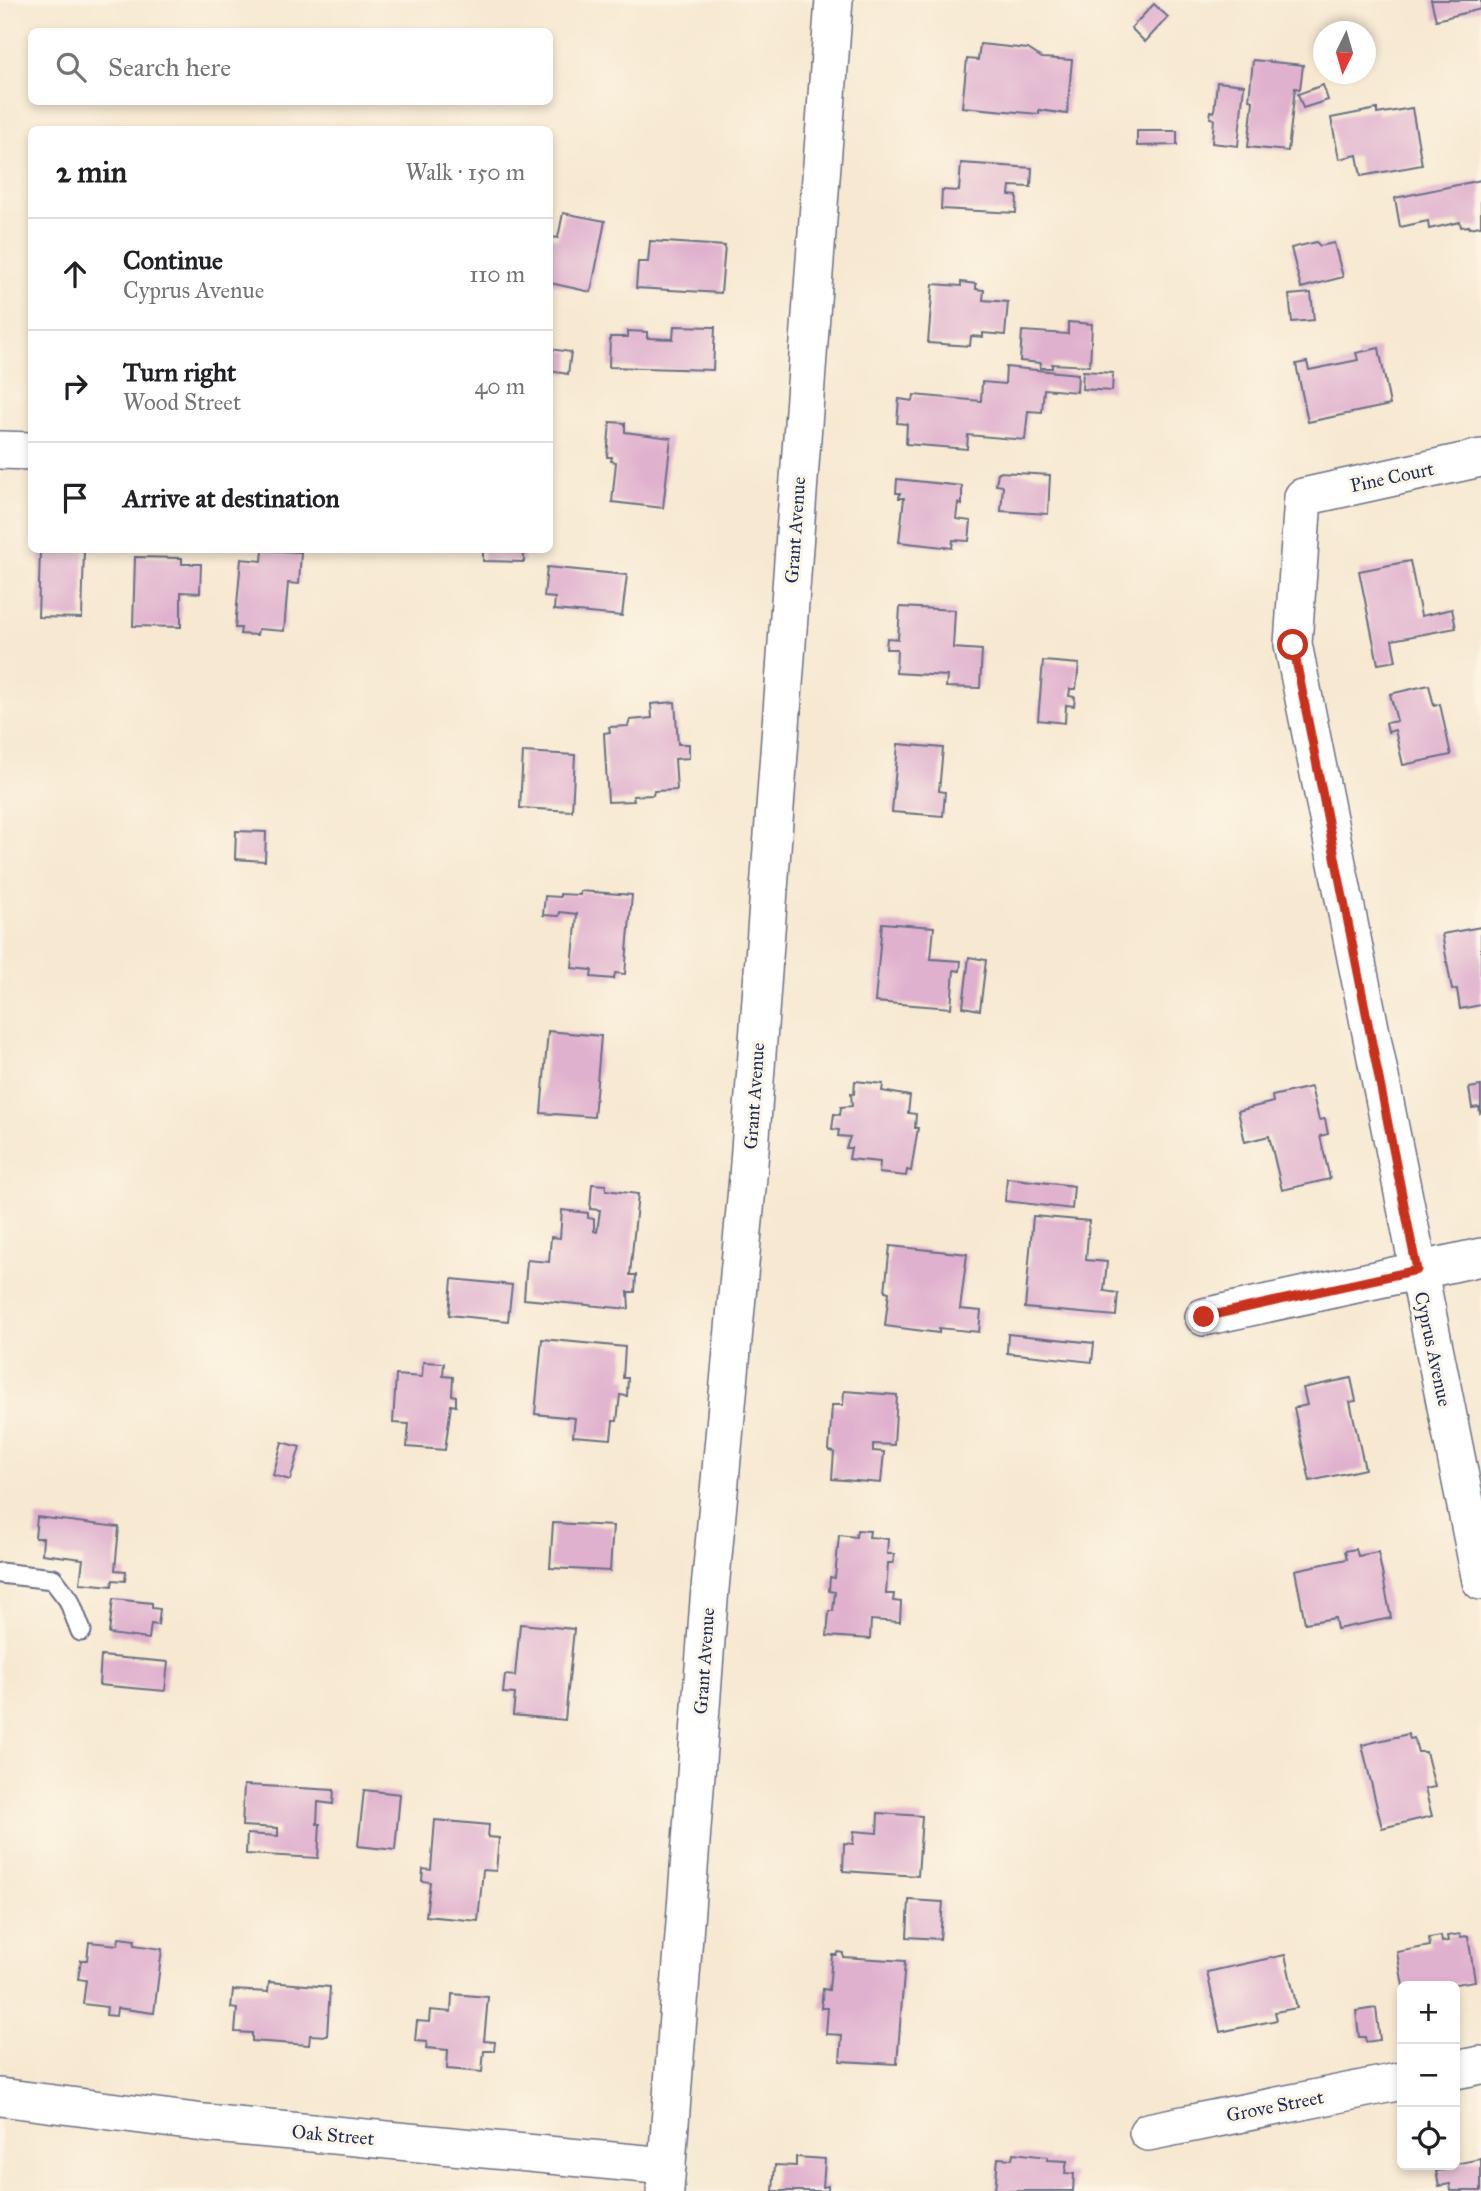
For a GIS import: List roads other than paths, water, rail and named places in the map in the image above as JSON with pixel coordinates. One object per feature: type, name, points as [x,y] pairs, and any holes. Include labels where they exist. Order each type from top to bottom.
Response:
[{"type":"street","name":"Grant Avenue","points":[[666,2178],[709,1600],[748,1177],[834,0]]},
{"type":"street","points":[[0,450],[28,450]]},
{"type":"street","name":"Pine Court","points":[[1303,497],[1481,458]]},
{"type":"street","name":"Cyprus Avenue","points":[[1303,497],[1293,645],[1481,1581]]},
{"type":"street","points":[[1204,1317],[1481,1257]]},
{"type":"street","points":[[1460,2069],[1481,2065]]},
{"type":"street","name":"Grove Street","points":[[1149,2132],[1397,2082]]},
{"type":"street","name":"Oak Street","points":[[0,2097],[666,2178]]},
{"type":"lane","points":[[0,1573],[53,1579],[69,1601],[81,1632]]}]
